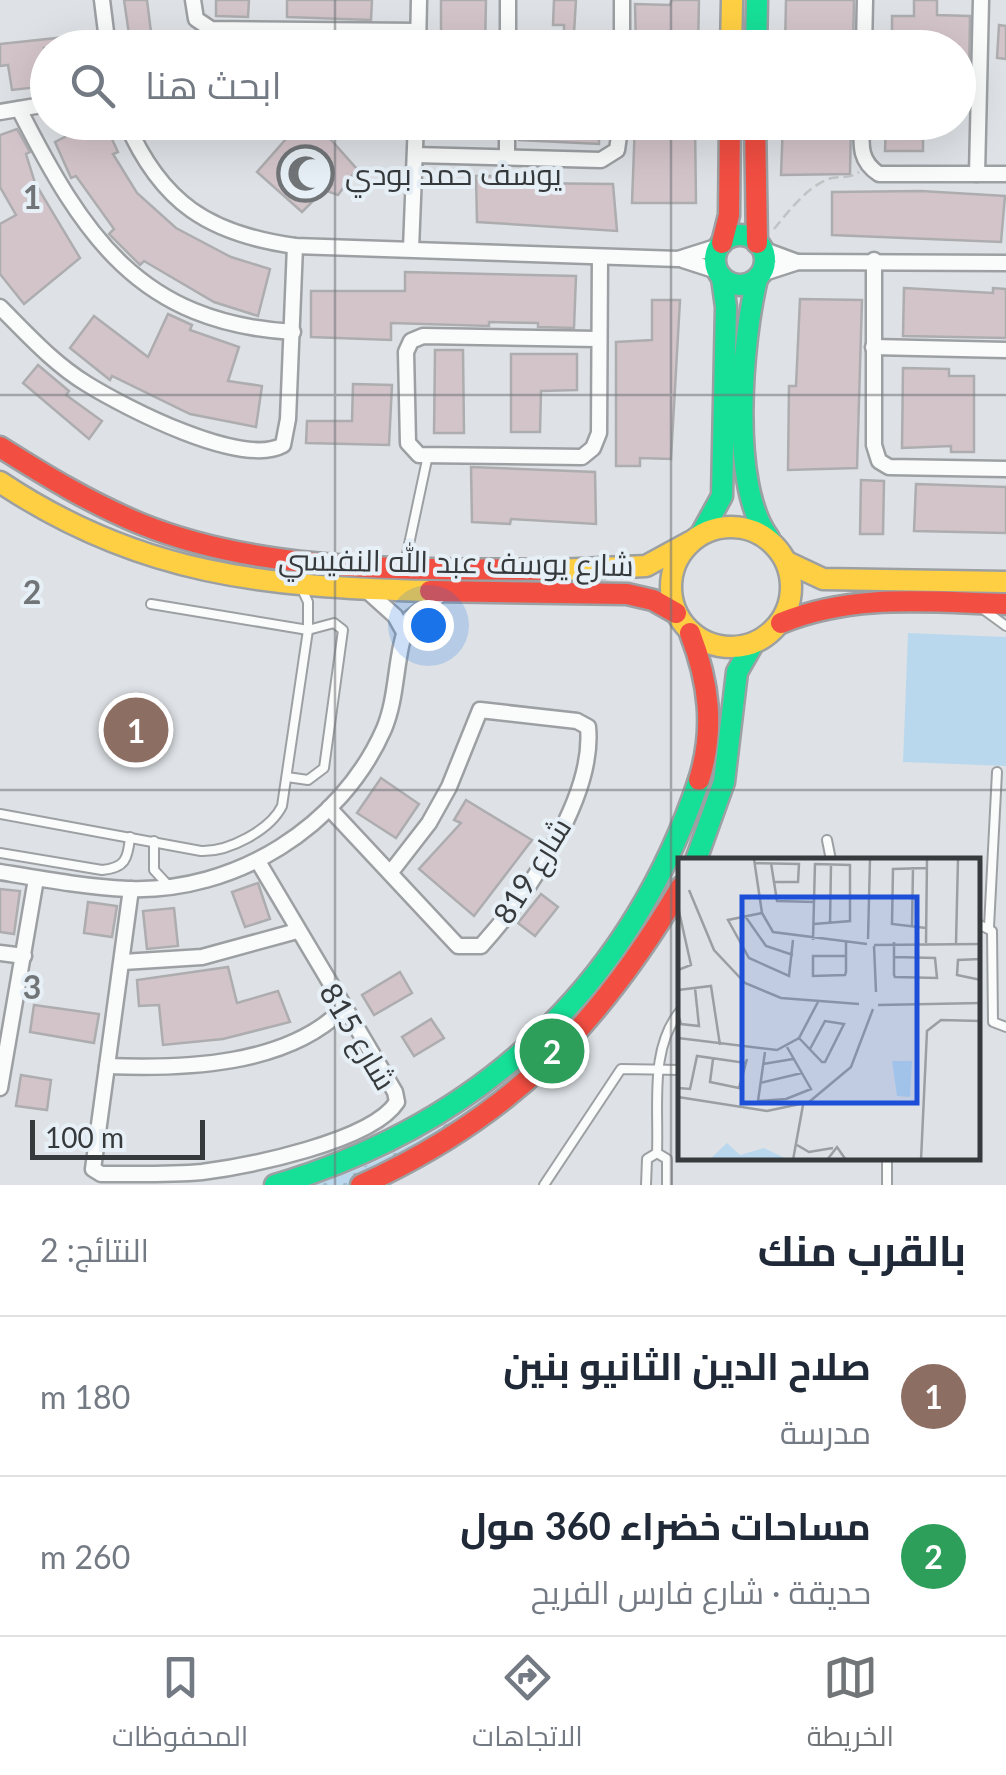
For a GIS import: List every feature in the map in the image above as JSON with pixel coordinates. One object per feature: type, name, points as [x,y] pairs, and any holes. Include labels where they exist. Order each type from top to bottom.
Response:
[{"type":"street","points":[[102,0],[106,30]]},
{"type":"street","points":[[193,0],[196,18],[206,28],[247,30],[418,30],[419,0]]},
{"type":"street","points":[[508,0],[508,30]]},
{"type":"street","points":[[622,0],[622,30]]},
{"type":"street","points":[[732,0],[732,30]]},
{"type":"street","points":[[756,30],[757,0]]},
{"type":"street","points":[[864,30],[865,0]]},
{"type":"street","points":[[978,174],[982,0]]},
{"type":"street","points":[[0,112],[30,107]]},
{"type":"street","points":[[18,109],[30,132]]},
{"type":"street","points":[[34,140],[67,202],[108,254],[138,279],[226,324],[293,332]]},
{"type":"street","points":[[134,140],[142,159],[178,203],[221,230],[294,246],[678,259],[736,285],[798,262],[1006,263]]},
{"type":"street","points":[[412,249],[415,140]]},
{"type":"street","points":[[507,140],[507,158]]},
{"type":"street","points":[[415,155],[606,159],[620,146],[620,140]]},
{"type":"street","points":[[276,1185],[374,1151],[460,1102],[555,1020],[603,966],[674,849],[701,772],[709,691],[702,654],[676,612],[672,575],[722,496],[726,307],[720,275],[721,244],[729,215],[730,140]]},
{"type":"street","points":[[755,140],[760,246],[759,277],[750,308],[749,499],[787,562],[792,583],[790,604],[781,623]]},
{"type":"street","points":[[861,140],[861,153],[868,166],[879,174],[1006,174]]},
{"type":"street","points":[[678,259],[738,236],[798,262]]},
{"type":"street","points":[[0,306],[40,348],[86,383],[148,417],[242,448],[268,451],[283,445],[293,332],[294,246]]},
{"type":"street","points":[[597,339],[422,336],[411,341],[406,352],[408,443],[412,451],[428,455],[582,457],[593,448],[599,434],[600,257]]},
{"type":"street","points":[[874,260],[874,445],[879,461],[889,467],[1006,469]]},
{"type":"street","points":[[873,346],[1006,350]]},
{"type":"street","points":[[724,422],[736,430],[748,421]]},
{"type":"street","name":"شارع يوسف عبد الله النفيسي","points":[[0,447],[79,500],[180,540],[320,564],[630,570],[662,560],[695,539]]},
{"type":"street","name":"شارع يوسف عبد الله النفيسي","points":[[0,482],[18,496],[105,540],[171,566],[228,580],[301,587],[628,594],[653,600],[676,612]]},
{"type":"street","points":[[695,539],[738,527],[773,544]]},
{"type":"street","points":[[787,562],[823,579],[1006,582]]},
{"type":"street","points":[[364,589],[395,616],[404,632]]},
{"type":"street","points":[[0,872],[131,889],[259,863],[329,808],[360,771],[383,731],[398,684],[404,632],[422,605],[445,591]]},
{"type":"street","points":[[697,858],[724,782],[737,672],[753,644],[781,623],[820,607],[847,603],[1006,604]]},
{"type":"street","points":[[690,632],[720,647],[753,644]]},
{"type":"street","name":"شارع 819","points":[[329,808],[458,946],[480,946],[504,920],[565,822],[582,771],[588,727],[577,721],[480,710],[449,787],[429,823],[391,872]]},
{"type":"street","name":"شارع 815","points":[[131,889],[93,1169],[101,1174],[200,1172],[255,1162],[357,1130],[395,1106],[395,1092],[259,863]]},
{"type":"street","points":[[0,1088],[36,878]]},
{"type":"street","points":[[361,1185],[437,1150],[490,1114],[566,1050],[629,975],[678,892]]},
{"type":"street","points":[[123,962],[202,957],[297,931]]},
{"type":"street","points":[[0,953],[24,956]]},
{"type":"street","points":[[107,1066],[157,1068],[270,1050],[320,1032],[343,1009]]},
{"type":"lane","points":[[405,565],[428,455]]},
{"type":"lane","points":[[0,814],[218,850],[273,822],[282,806],[308,630],[308,602],[301,587]]},
{"type":"lane","points":[[151,604],[308,630],[327,622],[339,625],[344,638],[324,768],[308,780],[287,776]]},
{"type":"lane","points":[[977,604],[1006,626]]},
{"type":"lane","points":[[996,772],[990,927],[993,1022],[1006,1027]]},
{"type":"lane","points":[[0,852],[102,870],[119,869],[126,862],[130,837]]},
{"type":"lane","points":[[826,840],[830,858]]},
{"type":"lane","points":[[154,841],[154,870],[167,884]]},
{"type":"lane","points":[[981,925],[990,927]]},
{"type":"lane","points":[[657,1152],[662,1038],[678,1014]]},
{"type":"lane","points":[[544,1185],[621,1068],[678,1070]]},
{"type":"lane","points":[[646,1185],[647,1159],[657,1152]]},
{"type":"lane","points":[[657,1152],[667,1159],[667,1185]]},
{"type":"lane","points":[[887,1162],[887,1185]]},
{"type":"path","points":[[760,246],[805,196],[829,179],[849,179],[868,166]]},
{"type":"shaded area","points":[[908,633],[1006,637],[1006,766],[903,762]]},
{"type":"shaded area","points":[[644,922],[656,928],[639,954],[495,1108],[353,1185],[314,1185],[366,1166],[414,1142],[503,1084],[580,1010]]},
{"type":"building","points":[[124,0],[147,0],[151,30],[128,30]]},
{"type":"building","points":[[216,0],[249,0],[248,17],[216,16]]},
{"type":"building","points":[[287,0],[372,0],[371,20],[287,17]]},
{"type":"building","points":[[441,0],[486,0],[485,30],[441,30]]},
{"type":"building","points":[[554,0],[576,0],[574,30],[553,25]]},
{"type":"building","points":[[672,0],[699,0],[698,30],[636,30],[635,4],[670,5]]},
{"type":"building","points":[[786,0],[854,0],[853,30],[785,30]]},
{"type":"building","points":[[914,0],[937,0],[937,15],[970,16],[970,30],[892,30],[892,16],[914,16]]},
{"type":"building","points":[[999,25],[1006,26],[1006,59],[997,58]]},
{"type":"building","points":[[30,41],[30,88],[12,90],[8,65],[0,66],[0,44]]},
{"type":"building","points":[[17,129],[30,152],[26,154],[35,183],[80,258],[24,304],[0,274],[0,224],[16,215],[0,187],[0,135]]},
{"type":"building","points":[[112,140],[118,152],[113,154],[137,193],[176,228],[231,257],[270,269],[258,316],[214,302],[144,261],[140,265],[109,234],[114,229],[76,176],[71,178],[55,142]]},
{"type":"building","name":"يوسف حمد بودي","points":[[285,140],[331,140],[357,169],[338,195],[324,190],[302,212],[257,172]]},
{"type":"building","points":[[519,140],[599,140],[599,144]]},
{"type":"building","points":[[634,140],[695,140],[696,203],[632,203]]},
{"type":"building","points":[[782,140],[851,140],[850,174],[781,175]]},
{"type":"building","points":[[885,140],[923,140],[923,151],[885,151]]},
{"type":"building","points":[[476,176],[523,176],[523,183],[613,184],[617,231],[477,222]]},
{"type":"building","points":[[921,191],[1005,196],[1001,242],[832,235],[832,192]]},
{"type":"building","points":[[405,272],[576,276],[574,328],[538,327],[538,323],[391,323],[391,340],[311,337],[311,291],[405,291]]},
{"type":"building","points":[[904,288],[993,293],[993,288],[1006,289],[1006,338],[903,336]]},
{"type":"building","points":[[800,299],[862,300],[857,468],[788,470],[789,386],[796,386]]},
{"type":"building","points":[[652,300],[680,300],[671,459],[640,458],[640,466],[616,466],[616,342],[652,340]]},
{"type":"building","points":[[168,314],[192,325],[190,330],[239,347],[228,381],[262,386],[256,427],[190,414],[112,376],[110,380],[70,348],[94,316],[148,357]]},
{"type":"building","points":[[435,350],[463,350],[464,433],[434,433]]},
{"type":"building","points":[[511,354],[577,354],[577,390],[541,391],[540,432],[511,432]]},
{"type":"building","points":[[38,365],[69,391],[66,395],[102,421],[89,439],[23,383]]},
{"type":"building","points":[[903,368],[949,369],[949,376],[974,376],[974,452],[951,452],[951,446],[902,448]]},
{"type":"building","points":[[353,384],[392,385],[389,445],[306,443],[307,421],[352,421]]},
{"type":"building","points":[[471,467],[595,472],[596,524],[511,519],[510,524],[472,522]]},
{"type":"building","points":[[861,480],[884,481],[883,534],[860,534]]},
{"type":"building","points":[[916,484],[1006,487],[1006,533],[914,531]]},
{"type":"building","points":[[381,778],[419,804],[396,838],[357,813]]},
{"type":"building","points":[[466,800],[532,840],[474,916],[419,869],[461,823],[454,820]]},
{"type":"building","points":[[258,883],[270,919],[245,927],[232,892]]},
{"type":"building","points":[[0,889],[20,891],[14,934],[0,932]]},
{"type":"building","points":[[541,894],[558,907],[535,936],[518,923]]},
{"type":"building","points":[[88,902],[117,906],[112,937],[84,933]]},
{"type":"building","points":[[174,908],[178,946],[147,949],[143,911]]},
{"type":"building","points":[[228,967],[237,1003],[278,991],[290,1022],[223,1039],[163,1045],[159,1005],[139,1006],[137,980]]},
{"type":"building","points":[[400,972],[412,993],[374,1015],[362,995]]},
{"type":"building","points":[[34,1005],[99,1014],[94,1043],[30,1032]]},
{"type":"building","points":[[431,1019],[444,1038],[414,1056],[402,1037]]},
{"type":"building","points":[[21,1075],[51,1080],[47,1110],[16,1106]]},
{"type":"traffic: fast","points":[[756,30],[757,0]]},
{"type":"traffic: fast","points":[[740,235],[757,243],[765,260],[757,277],[740,285],[723,277],[715,260],[723,243],[740,235]]},
{"type":"traffic: fast","points":[[701,534],[722,496],[726,307],[722,278]]},
{"type":"traffic: fast","points":[[757,279],[747,338],[742,412],[748,484],[756,514],[769,538]]},
{"type":"traffic: fast","points":[[697,858],[724,782],[737,672],[753,644]]},
{"type":"traffic: fast","points":[[275,1185],[350,1159],[418,1125],[481,1084],[538,1037],[589,983],[633,922],[669,854],[699,780]]},
{"type":"traffic: slow","points":[[731,30],[732,0]]},
{"type":"traffic: slow","points":[[0,482],[103,538],[206,570],[313,585],[430,591]]},
{"type":"traffic: slow","points":[[731,527],[754,531],[774,544],[787,564],[791,587],[787,610],[774,630],[754,643],[731,647],[708,643],[688,630],[675,610],[671,587],[675,564],[688,544],[708,531],[731,527]]},
{"type":"traffic: slow","points":[[556,570],[646,566],[690,542]]},
{"type":"traffic: slow","points":[[787,562],[823,579],[1006,582]]},
{"type":"traffic: jam","points":[[722,243],[729,215],[730,140]]},
{"type":"traffic: jam","points":[[755,140],[757,243]]},
{"type":"traffic: jam","points":[[0,447],[122,516],[190,541],[241,553],[346,566],[556,570]]},
{"type":"traffic: jam","points":[[430,591],[627,594],[653,600],[676,613]]},
{"type":"traffic: jam","points":[[781,623],[808,613],[864,603],[1006,604]]},
{"type":"traffic: jam","points":[[690,633],[702,669],[708,706],[707,742],[699,780]]},
{"type":"traffic: jam","points":[[361,1185],[462,1130],[546,1063],[617,983],[678,892]]},
{"type":"place","name":"يوسف حمد بودي","points":[[306,173]]},
{"type":"place","name":"صلاح الدين الثانيو بنين","points":[[136,730]]},
{"type":"place","name":"مساحات خضراء 360 مول","points":[[552,1051]]}]
